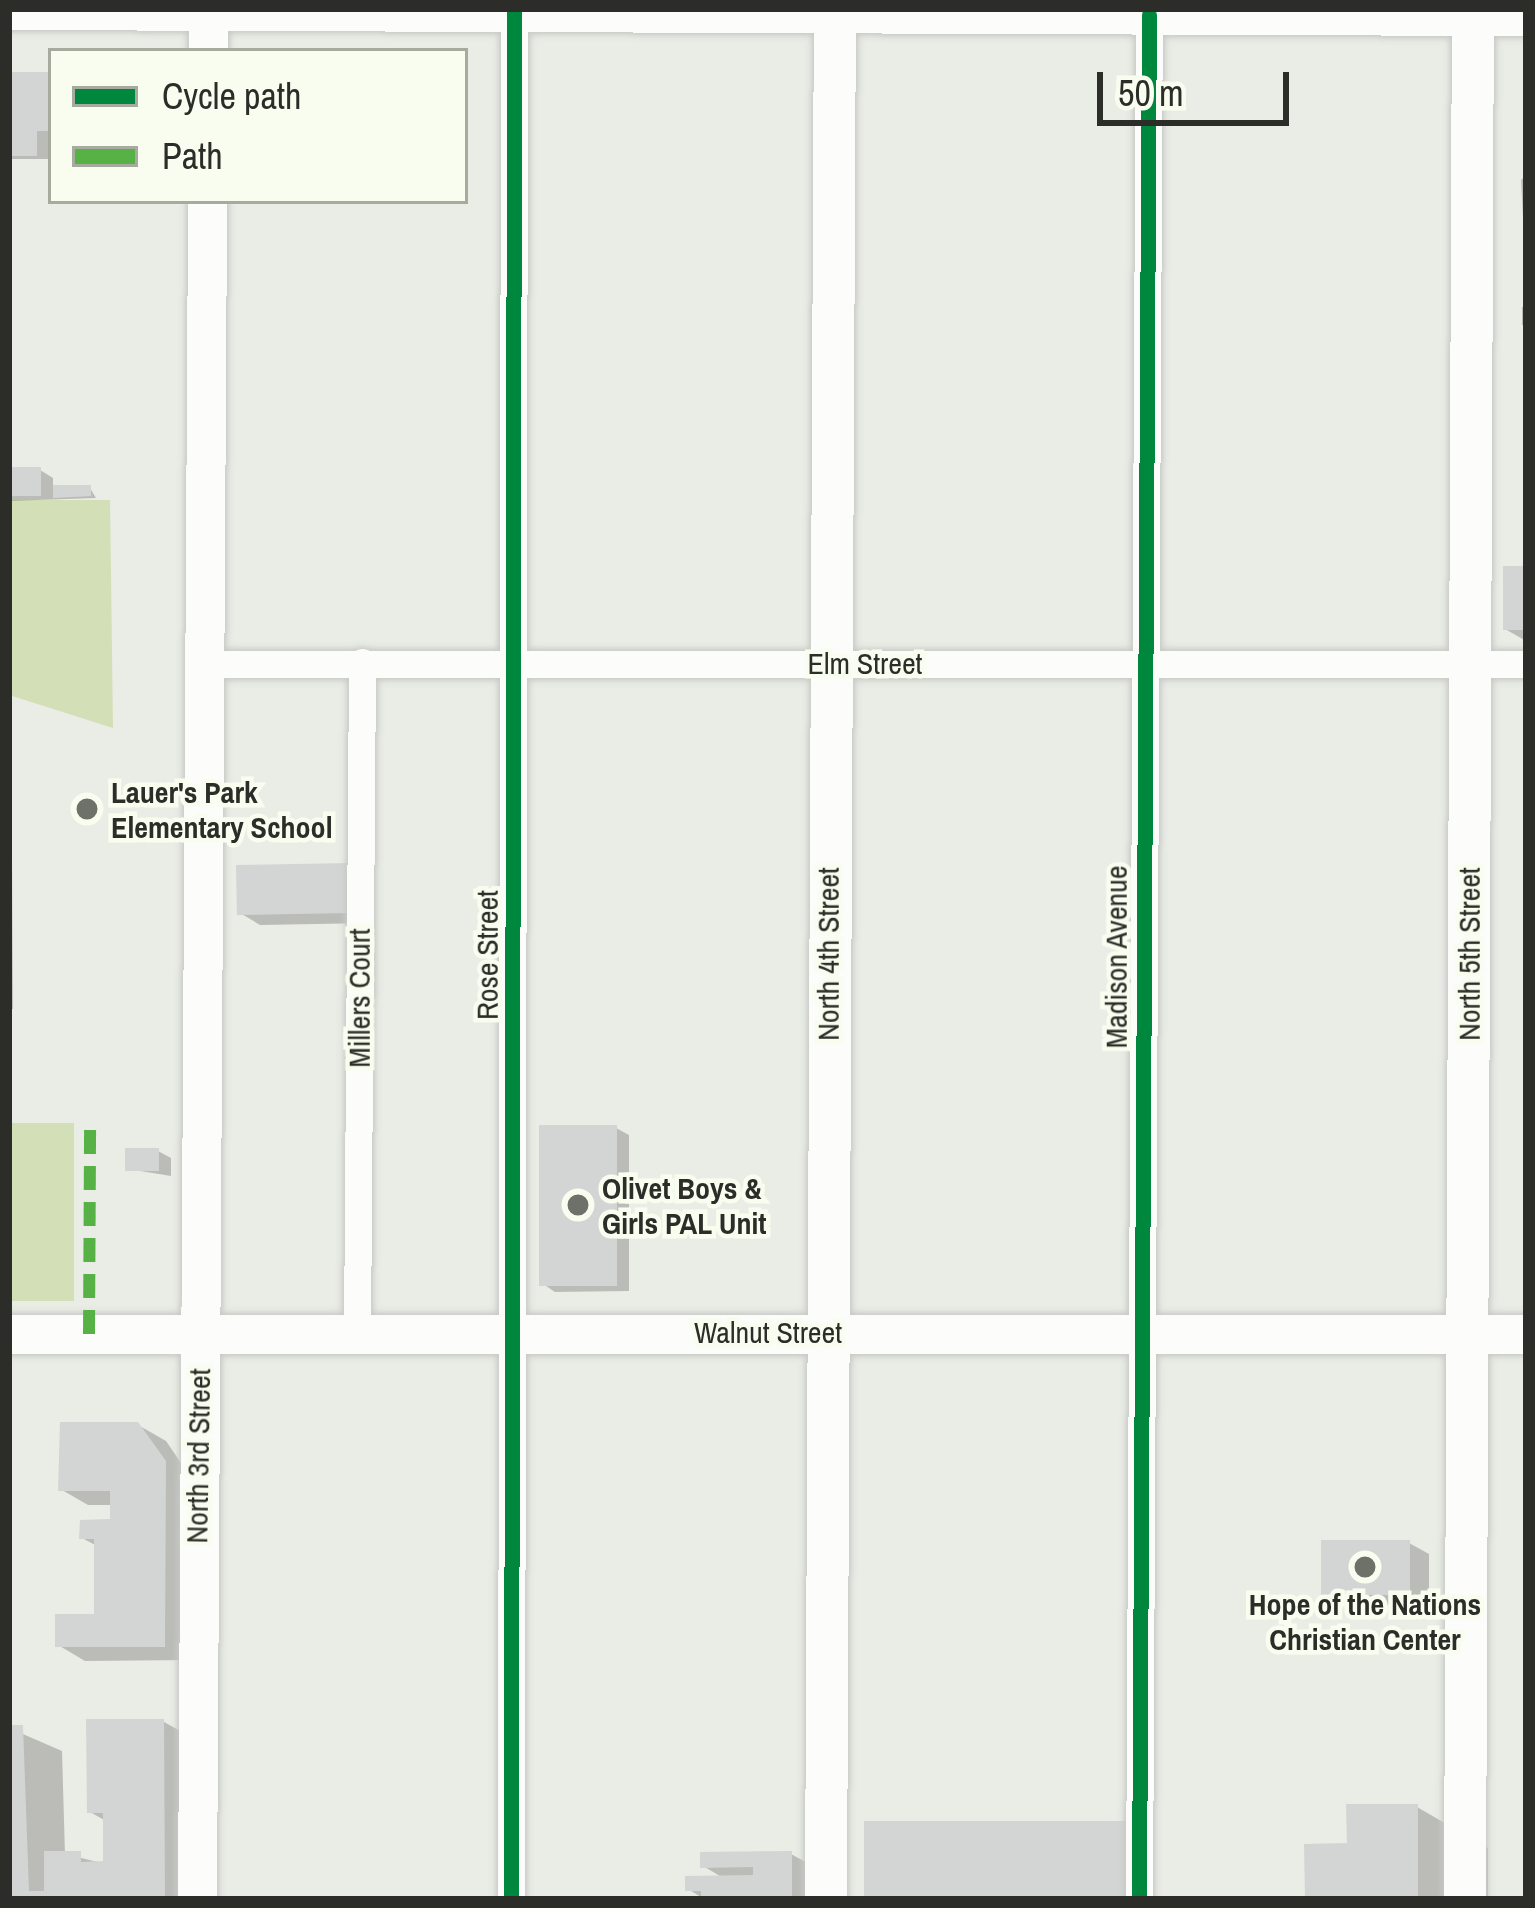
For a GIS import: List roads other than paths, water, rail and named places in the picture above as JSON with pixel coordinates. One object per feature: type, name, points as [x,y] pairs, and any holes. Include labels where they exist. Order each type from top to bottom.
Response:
[{"type":"main road","name":"North 4th Street","points":[[826,1899],[835,11]]},
{"type":"main road","name":"North 5th Street","points":[[1465,1899],[1474,12]]},
{"type":"street","points":[[9,10],[1474,12],[1526,16]]},
{"type":"street","points":[[208,10],[208,48]]},
{"type":"street","name":"Rose Street","points":[[512,1899],[514,12]]},
{"type":"street","name":"Madison Avenue","points":[[1139,1899],[1149,14]]},
{"type":"street","name":"North 3rd Street","points":[[197,1899],[207,204]]},
{"type":"street","name":"Millers Court","points":[[357,1334],[362,662]]},
{"type":"street","name":"Elm Street","points":[[203,664],[1526,664]]},
{"type":"street","name":"Walnut Street","points":[[9,1334],[1526,1334]]},
{"type":"place","name":"Lauer's Park Elementary School","points":[[87,809]]},
{"type":"place","name":"Olivet Boys & Girls PAL Unit","points":[[578,1205]]},
{"type":"place","name":"Hope of the Nations Christian Center","points":[[1365,1567]]}]
